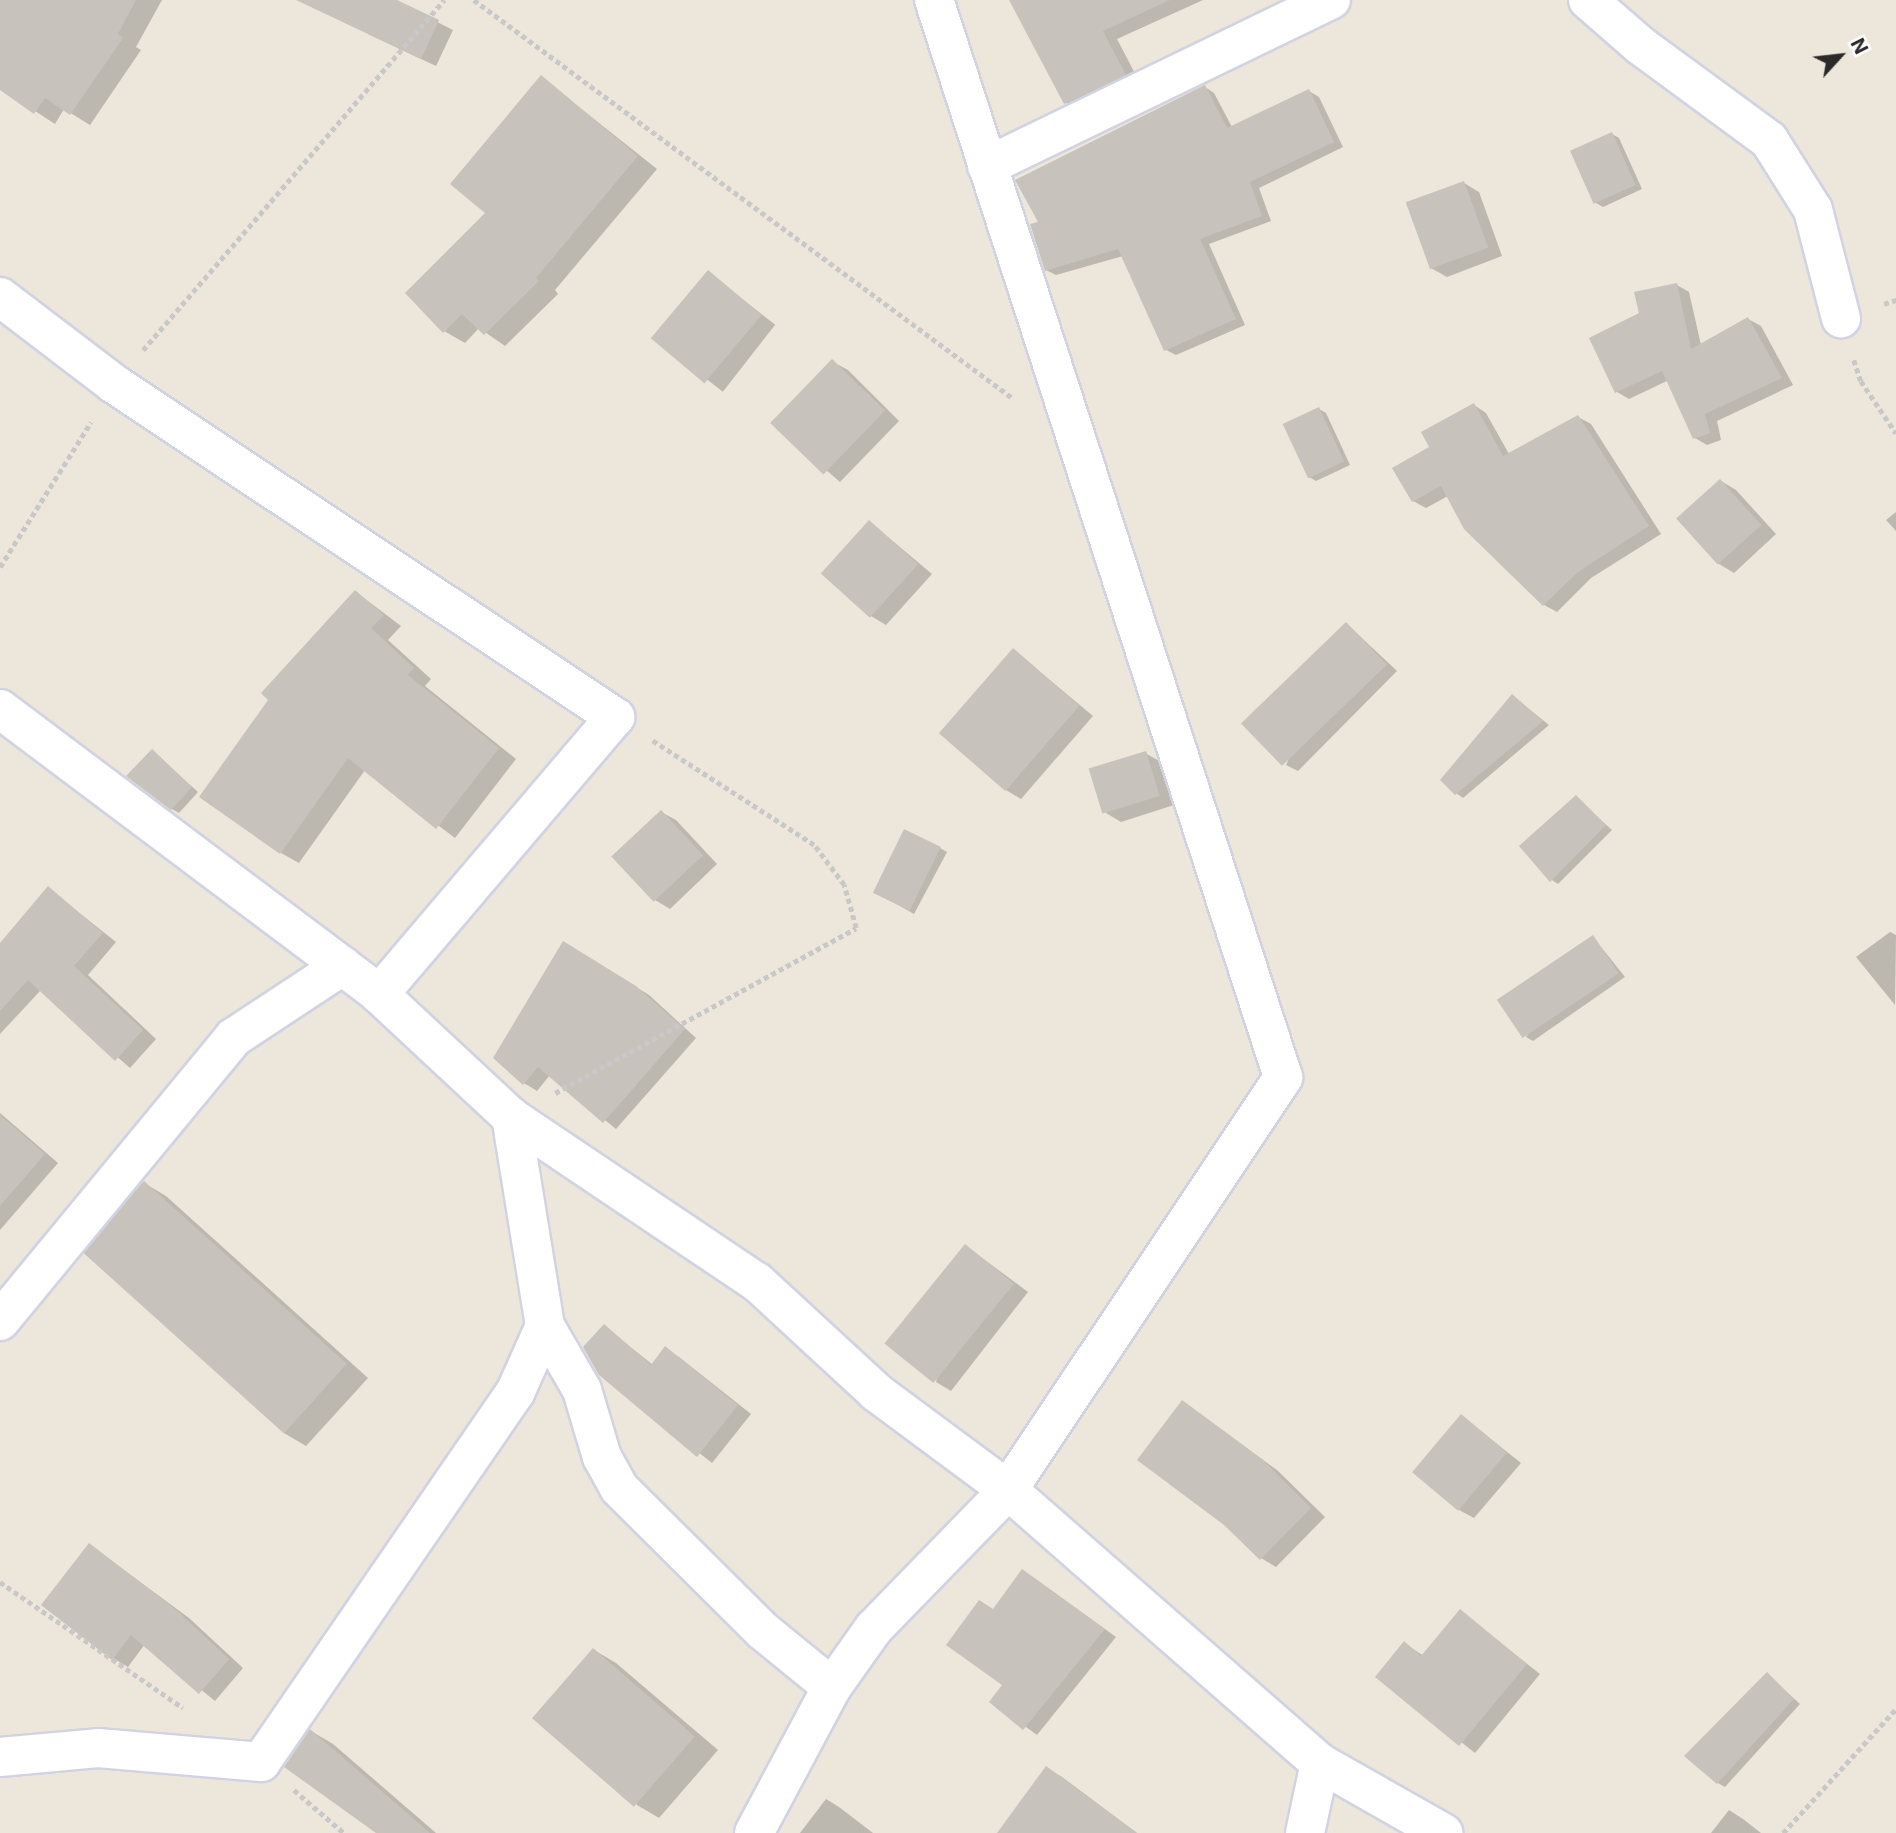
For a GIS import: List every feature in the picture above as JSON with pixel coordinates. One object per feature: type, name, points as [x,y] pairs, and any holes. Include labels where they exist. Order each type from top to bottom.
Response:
[{"type":"street","points":[[754,1833],[832,1687],[882,1619],[1008,1490],[1283,1077],[934,0]]},
{"type":"street","points":[[988,166],[1331,0]]},
{"type":"street","points":[[1588,0],[1642,46],[1769,140],[1813,210],[1841,318]]},
{"type":"street","points":[[0,297],[114,384],[615,717],[379,994]]},
{"type":"street","points":[[0,709],[379,994],[511,1117],[757,1282],[876,1392],[1008,1490],[1320,1763],[1443,1833]]},
{"type":"street","points":[[0,1321],[200,1073],[233,1038],[342,966]]},
{"type":"street","points":[[511,1117],[545,1326],[582,1390],[602,1457],[619,1488],[763,1632],[832,1687]]},
{"type":"street","points":[[0,1757],[98,1748],[261,1762],[515,1393],[545,1326]]},
{"type":"street","points":[[1304,1833],[1320,1763]]},
{"type":"path","points":[[0,566],[114,384],[444,0]]},
{"type":"path","points":[[474,0],[1025,406]]},
{"type":"path","points":[[1841,318],[1861,381],[1896,433]]},
{"type":"path","points":[[511,1117],[856,928],[844,885],[814,845],[615,717]]},
{"type":"path","points":[[0,1582],[193,1715]]},
{"type":"path","points":[[1783,1833],[1896,1709]]},
{"type":"path","points":[[261,1762],[344,1833]]},
{"type":"building","points":[[0,0],[136,0],[118,34],[123,38],[70,115],[45,98],[34,114],[0,90]]},
{"type":"building","points":[[296,0],[397,0],[439,20],[421,59]]},
{"type":"building","points":[[1009,0],[1170,0],[1103,31],[1126,75],[1064,104]]},
{"type":"building","points":[[541,75],[638,156],[536,278],[539,281],[484,335],[462,314],[443,333],[405,293],[485,213],[450,184]]},
{"type":"building","points":[[1205,85],[1227,128],[1309,89],[1334,142],[1250,182],[1262,216],[1200,239],[1236,319],[1164,351],[1118,249],[1045,271],[1030,224],[1038,222],[1015,180]]},
{"type":"building","points":[[1612,132],[1636,185],[1594,204],[1570,151]]},
{"type":"building","points":[[1464,181],[1488,248],[1430,269],[1406,202]]},
{"type":"building","points":[[708,270],[762,315],[704,383],[651,338]]},
{"type":"building","points":[[1677,283],[1691,349],[1748,317],[1782,378],[1705,414],[1710,433],[1693,439],[1662,371],[1615,393],[1589,338],[1639,313],[1634,292]]},
{"type":"building","points":[[832,359],[885,410],[823,474],[770,423]]},
{"type":"building","points":[[1474,403],[1503,456],[1578,415],[1649,526],[1578,572],[1543,606],[1464,529],[1441,486],[1412,502],[1392,468],[1429,447],[1421,432]]},
{"type":"building","points":[[1319,407],[1344,461],[1308,478],[1283,424]]},
{"type":"building","points":[[1720,479],[1761,525],[1718,565],[1676,518]]},
{"type":"building","points":[[869,520],[918,564],[870,618],[821,574]]},
{"type":"building","points":[[355,590],[384,615],[371,628],[414,668],[408,675],[499,748],[436,829],[348,758],[280,854],[199,797],[268,700],[261,693]]},
{"type":"building","points":[[1346,622],[1387,664],[1282,766],[1241,723]]},
{"type":"building","points":[[1013,648],[1079,706],[1005,791],[939,733]]},
{"type":"building","points":[[1512,694],[1543,721],[1455,795],[1440,780]]},
{"type":"building","points":[[152,749],[192,787],[171,810],[126,776]]},
{"type":"building","points":[[1146,751],[1160,796],[1102,813],[1089,769]]},
{"type":"building","points":[[1576,795],[1606,825],[1550,882],[1519,846]]},
{"type":"building","points":[[661,810],[703,855],[654,902],[611,856]]},
{"type":"building","points":[[904,829],[941,847],[910,911],[873,893]]},
{"type":"building","points":[[48,886],[103,933],[74,966],[143,1030],[115,1061],[28,980],[0,1011],[0,943]]},
{"type":"building","points":[[1593,935],[1619,973],[1523,1038],[1497,1000]]},
{"type":"building","points":[[563,941],[636,986],[685,1029],[603,1123],[538,1067],[523,1085],[493,1058]]},
{"type":"building","points":[[0,1115],[45,1154],[0,1206]]},
{"type":"building","points":[[144,1181],[347,1364],[284,1434],[81,1251]]},
{"type":"building","points":[[965,1244],[1014,1284],[933,1383],[884,1343]]},
{"type":"building","points":[[604,1324],[651,1365],[665,1346],[738,1405],[697,1457],[599,1375],[583,1347]]},
{"type":"building","points":[[1182,1400],[1262,1459],[1311,1508],[1260,1560],[1224,1525],[1137,1460]]},
{"type":"building","points":[[1461,1414],[1507,1453],[1458,1511],[1412,1472]]},
{"type":"building","points":[[89,1543],[174,1608],[229,1659],[199,1694],[131,1635],[112,1660],[41,1605]]},
{"type":"building","points":[[1022,1569],[1105,1629],[1023,1730],[989,1702],[1002,1685],[946,1645],[979,1600],[993,1609]]},
{"type":"building","points":[[1460,1609],[1527,1664],[1459,1746],[1375,1677],[1404,1641],[1421,1656]]},
{"type":"building","points":[[593,1648],[695,1737],[634,1807],[532,1718]]},
{"type":"building","points":[[1767,1672],[1794,1699],[1717,1784],[1684,1756]]},
{"type":"building","points":[[310,1729],[430,1833],[376,1833],[284,1767]]},
{"type":"building","points":[[1046,1766],[1137,1833],[997,1833]]}]
